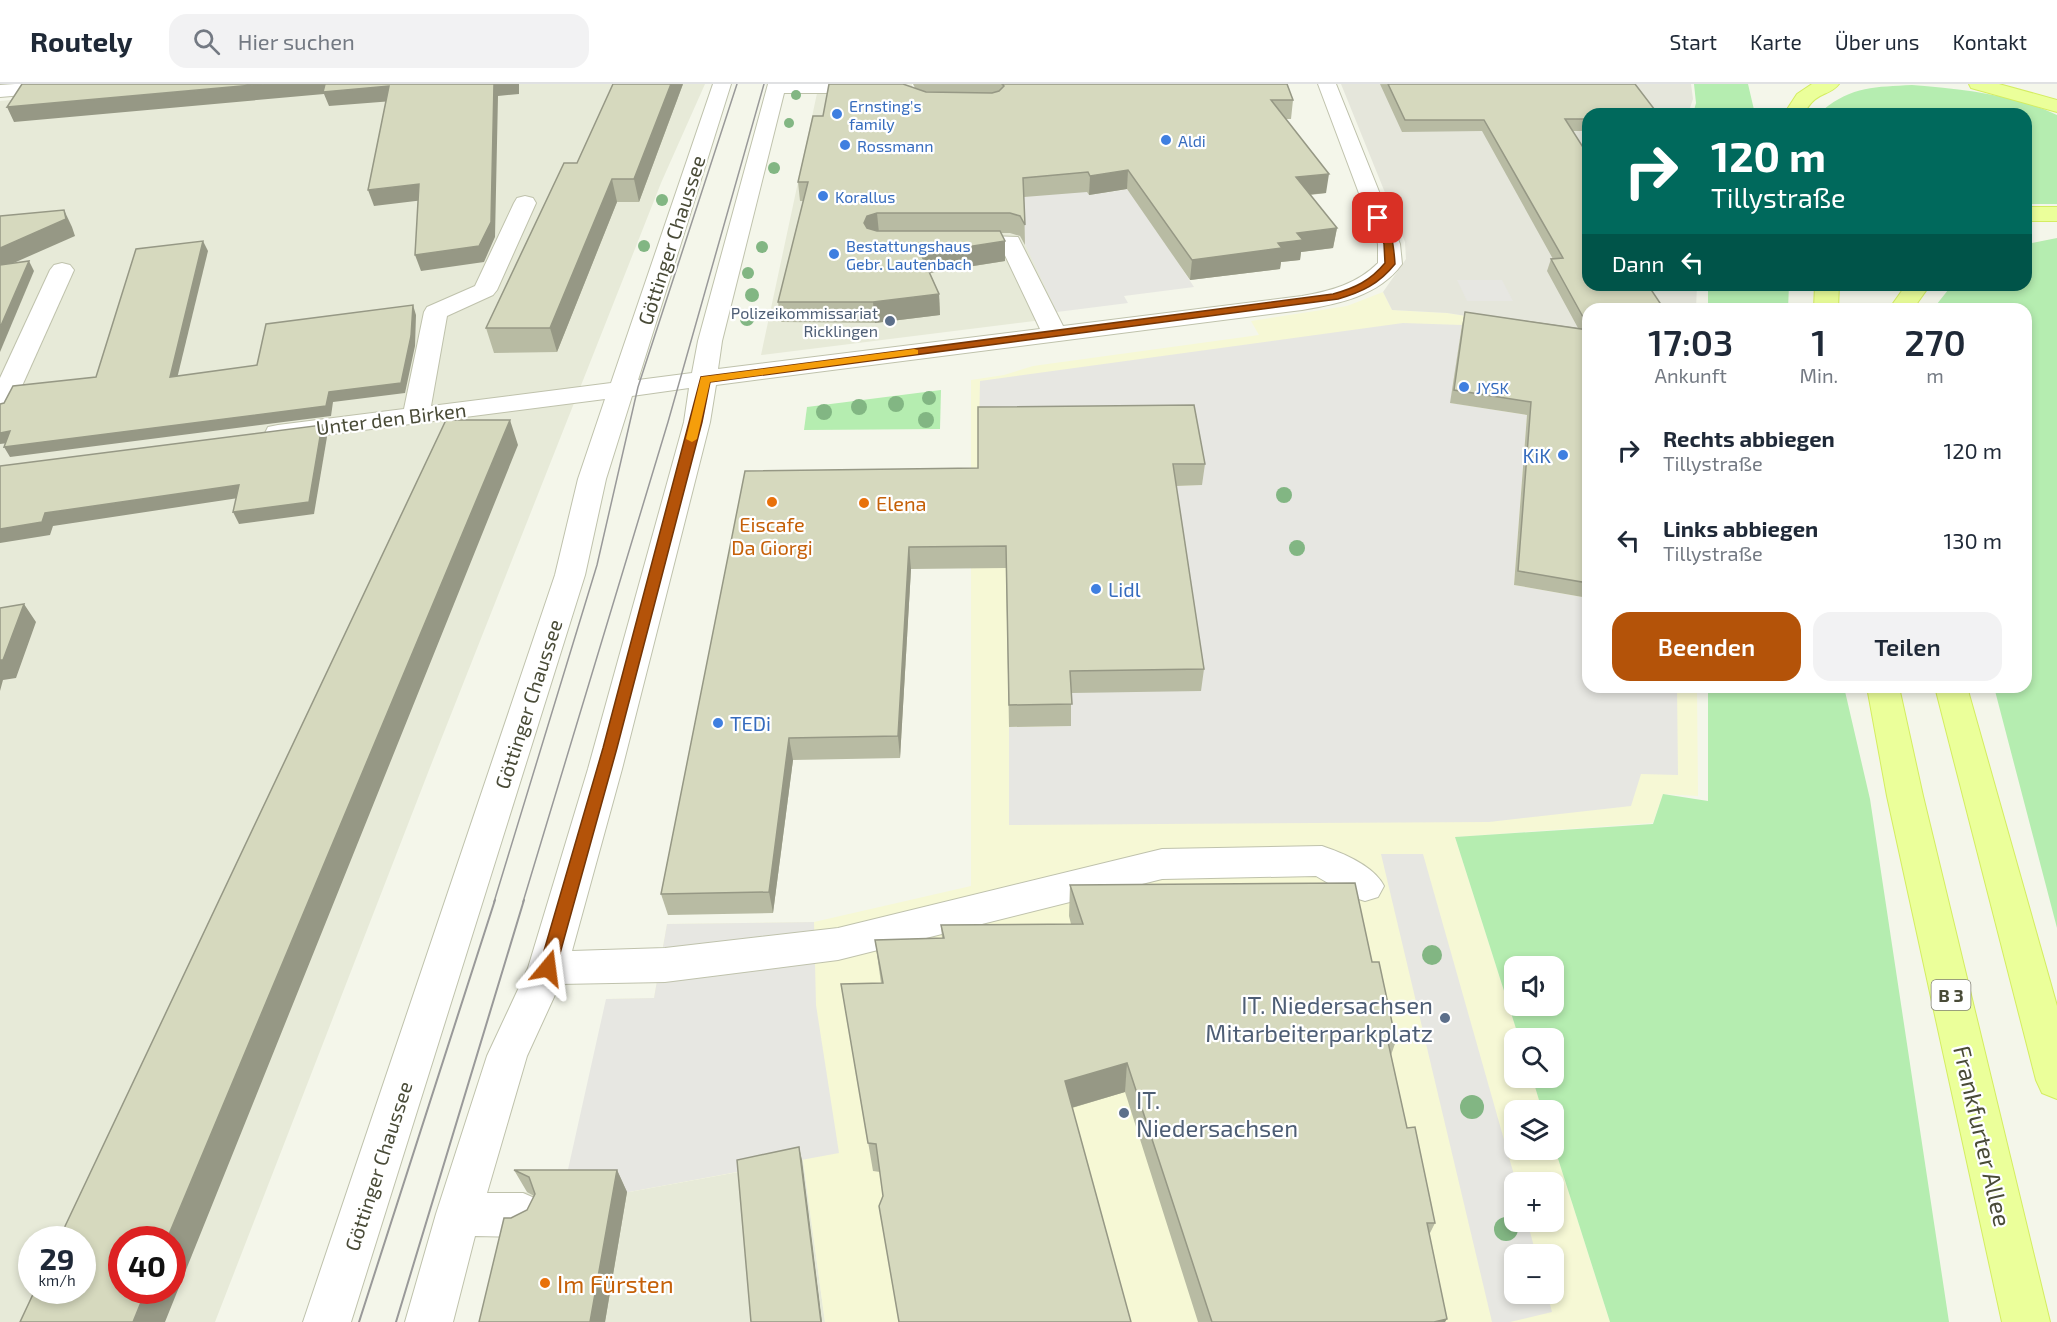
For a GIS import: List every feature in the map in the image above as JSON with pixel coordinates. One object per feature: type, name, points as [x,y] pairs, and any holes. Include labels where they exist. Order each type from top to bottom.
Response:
[{"type":"main road","points":[[1797,108],[1801,99],[1819,87],[1830,84]]},
{"type":"main road","points":[[1978,84],[2052,104]]},
{"type":"main road","points":[[2005,84],[2052,104]]},
{"type":"main road","points":[[1785,94],[1791,108]]},
{"type":"main road","points":[[2032,214],[2056,214]]},
{"type":"main road","points":[[2032,221],[2056,214]]},
{"type":"main road","name":"Frankfurter Allee","points":[[1884,693],[1908,808],[2023,1313]]},
{"type":"main road","points":[[1953,693],[2057,1080]]},
{"type":"street","points":[[0,92],[83,84]]},
{"type":"street","name":"Göttinger Chaussee","points":[[327,1322],[570,575],[592,479],[630,388],[658,275],[722,84]]},
{"type":"street","name":"Unter den Birken","points":[[250,436],[1334,297],[1360,289],[1379,277],[1390,264],[1389,244],[1327,84]]},
{"type":"street","points":[[429,1322],[458,1214],[507,1056],[548,968],[608,758],[696,422],[710,341],[777,85],[834,87]]},
{"type":"street","points":[[416,415],[436,312],[485,290],[525,203]]},
{"type":"street","points":[[939,242],[1010,242],[1054,333]]},
{"type":"street","points":[[0,406],[62,270]]},
{"type":"street","points":[[548,968],[665,965],[838,944],[1162,864],[1322,861],[1365,886]]},
{"type":"street","points":[[458,1214],[523,1215]]},
{"type":"shaded area","points":[[189,84],[705,84],[661,183],[429,770],[215,1322],[0,1322],[0,101]]},
{"type":"shaded area","points":[[819,84],[912,84],[911,108],[1024,216],[1059,318],[761,355]]},
{"type":"shaded area","points":[[1341,84],[1691,84],[1693,99],[1690,108],[1582,108],[1582,291],[1697,291],[1696,303],[1582,303],[1582,334],[1447,313],[1392,310],[1383,292],[1406,259],[1405,242]]},
{"type":"shaded area","points":[[1069,159],[1089,195],[1130,189],[1194,287],[1124,296],[1128,303],[1057,312],[1022,238],[957,178]]},
{"type":"shaded area","points":[[1457,280],[1502,280],[1513,301],[1467,301]]},
{"type":"shaded area","points":[[1383,292],[1392,310],[1447,313],[1582,334],[1582,693],[1697,693],[1698,796],[1663,794],[1653,823],[1455,837],[1504,991],[1504,1016],[1512,1016],[1516,1028],[1504,1028],[1504,1088],[1535,1088],[1539,1100],[1504,1100],[1504,1160],[1558,1160],[1562,1172],[1504,1172],[1504,1232],[1564,1232],[1564,1177],[1610,1322],[825,1322],[803,1160],[629,1192],[606,999],[654,998],[667,924],[814,922],[971,886],[971,380],[1004,375],[1033,366],[1259,335],[1251,321],[1347,306]]},
{"type":"shaded area","points":[[1403,323],[1462,325],[1451,403],[1527,415],[1514,585],[1582,597],[1582,693],[1677,693],[1678,775],[1641,774],[1631,806],[1489,822],[1009,825],[1009,727],[1071,726],[1069,693],[1171,486],[1202,485],[979,428],[980,381]]},
{"type":"shaded area","name":"IT. Niedersachsen Mitarbeiterparkplatz","points":[[1381,854],[1423,854],[1504,1140],[1504,1160],[1510,1160],[1513,1172],[1504,1172],[1504,1232],[1530,1232],[1533,1244],[1504,1244],[1504,1304],[1550,1304],[1552,1312],[1510,1322],[1492,1322]]},
{"type":"shaded area","points":[[814,922],[816,1005],[839,1153],[629,1192],[563,1192],[606,999],[654,998],[667,924]]},
{"type":"shaded area","points":[[803,1160],[825,1322],[489,1322],[520,1192],[629,1192]]},
{"type":"green space","points":[[1694,84],[1748,84],[1754,108],[1695,108]]},
{"type":"green space","points":[[1912,85],[1968,91],[2004,97],[2057,115],[2057,204],[2032,204],[2032,108],[1826,108],[1844,96],[1876,87]]},
{"type":"green space","points":[[2057,238],[2057,928],[1996,693],[2032,693],[2032,303],[1938,303],[1947,291],[2032,291],[2032,243]]},
{"type":"green space","points":[[1708,291],[1789,291],[1788,303],[1708,303]]},
{"type":"green space","points":[[941,390],[940,429],[804,430],[807,407]]},
{"type":"green space","points":[[1708,693],[1845,693],[1870,799],[1949,1322],[1610,1322],[1558,1160],[1564,1160],[1564,1100],[1539,1100],[1535,1088],[1564,1088],[1564,1028],[1516,1028],[1512,1016],[1564,1016],[1564,956],[1504,956],[1504,991],[1455,837],[1653,824],[1663,794],[1708,801]]},
{"type":"building","points":[[22,84],[264,84],[7,107]]},
{"type":"building","points":[[325,84],[494,84],[491,222],[479,246],[415,255],[419,184],[368,190],[389,86],[323,92]]},
{"type":"building","points":[[613,84],[671,84],[634,179],[612,179],[550,328],[486,328],[564,163],[577,163]]},
{"type":"building","points":[[829,84],[903,84],[926,92],[992,93],[999,91],[1004,86],[1002,84],[1287,84],[1293,100],[1271,100],[1329,174],[1296,177],[1337,228],[1297,233],[1303,240],[1278,243],[1282,248],[1192,260],[1128,170],[1090,176],[1088,172],[1023,178],[1025,225],[1020,216],[1010,213],[877,213],[867,216],[864,223],[867,228],[877,231],[1000,231],[1005,241],[921,254],[939,294],[873,302],[778,302],[808,182],[798,182],[813,116],[823,116]]},
{"type":"building","points":[[1388,84],[1635,84],[1653,108],[1582,108],[1582,119],[1565,119],[1582,146],[1582,291],[1652,291],[1660,303],[1582,303],[1582,315],[1551,259],[1563,258],[1484,120],[1405,120]]},
{"type":"building","points":[[64,210],[66,219],[0,248],[0,216]]},
{"type":"building","points":[[203,241],[170,377],[257,365],[266,324],[413,305],[411,336],[401,383],[329,392],[326,406],[4,447],[10,431],[0,433],[0,404],[4,403],[13,386],[96,377],[136,249]]},
{"type":"building","points":[[29,261],[0,328],[0,265]]},
{"type":"building","points":[[1465,312],[1582,329],[1582,582],[1518,571],[1531,402],[1454,390]]},
{"type":"building","points":[[1194,405],[1205,464],[1173,464],[1204,669],[1070,671],[1072,704],[1009,705],[1006,546],[909,547],[898,736],[789,738],[769,892],[661,894],[745,471],[978,468],[978,407]]},
{"type":"building","points":[[446,420],[510,420],[172,1226],[108,1226],[108,1304],[140,1304],[133,1322],[20,1322],[28,1304],[96,1304],[96,1226],[65,1226]]},
{"type":"building","points":[[322,425],[309,502],[233,512],[239,485],[45,513],[42,522],[0,529],[0,466]]},
{"type":"building","points":[[24,604],[3,660],[0,660],[0,608]]},
{"type":"building","name":"IT. Niedersachsen","points":[[1355,883],[1372,962],[1379,962],[1396,1041],[1388,1042],[1407,1128],[1415,1127],[1435,1223],[1427,1223],[1447,1319],[1434,1322],[1212,1322],[1127,1063],[1065,1081],[1131,1322],[899,1322],[879,1206],[883,1196],[876,1144],[868,1143],[841,984],[883,983],[875,940],[944,938],[941,925],[1083,924],[1070,885]]},
{"type":"building","points":[[799,1147],[821,1322],[751,1322],[737,1160]]},
{"type":"building","points":[[514,1170],[617,1170],[590,1322],[479,1322],[504,1218],[511,1218],[527,1210],[535,1194],[529,1177]]},
{"type":"tram line","points":[[494,902],[597,565],[638,387],[737,84]]},
{"type":"tram line","points":[[523,902],[668,422],[764,84]]},
{"type":"tram line","points":[[359,1322],[495,900]]},
{"type":"tram line","points":[[396,1322],[524,900]]},
{"type":"slow traffic","points":[[692,439],[705,379],[914,352]]},
{"type":"place","name":"Ernsting's family","points":[[837,114]]},
{"type":"place","name":"Aldi","points":[[1166,140]]},
{"type":"place","name":"Rossmann","points":[[845,145]]},
{"type":"place","name":"Korallus","points":[[823,196]]},
{"type":"place","name":"Bestattungshaus Gebr. Lautenbach","points":[[834,254]]},
{"type":"place","name":"Polizeikommissariat Ricklingen","points":[[890,321]]},
{"type":"place","name":"JYSK","points":[[1464,387]]},
{"type":"place","name":"KiK","points":[[1563,455]]},
{"type":"place","name":"Eiscafe Da Giorgi","points":[[772,502]]},
{"type":"place","name":"Elena","points":[[864,503]]},
{"type":"place","name":"Lidl","points":[[1096,589]]},
{"type":"place","name":"TEDi","points":[[718,723]]},
{"type":"place","name":"IT. Niedersachsen Mitarbeiterparkplatz","points":[[1445,1018]]},
{"type":"place","name":"IT. Niedersachsen","points":[[1124,1113]]},
{"type":"place","name":"Im Fürsten","points":[[545,1283]]},
{"type":"route","points":[[548,968],[610,748],[696,422],[705,379],[1302,303],[1334,297],[1360,289],[1379,277],[1390,264],[1389,244],[1378,218]]}]
